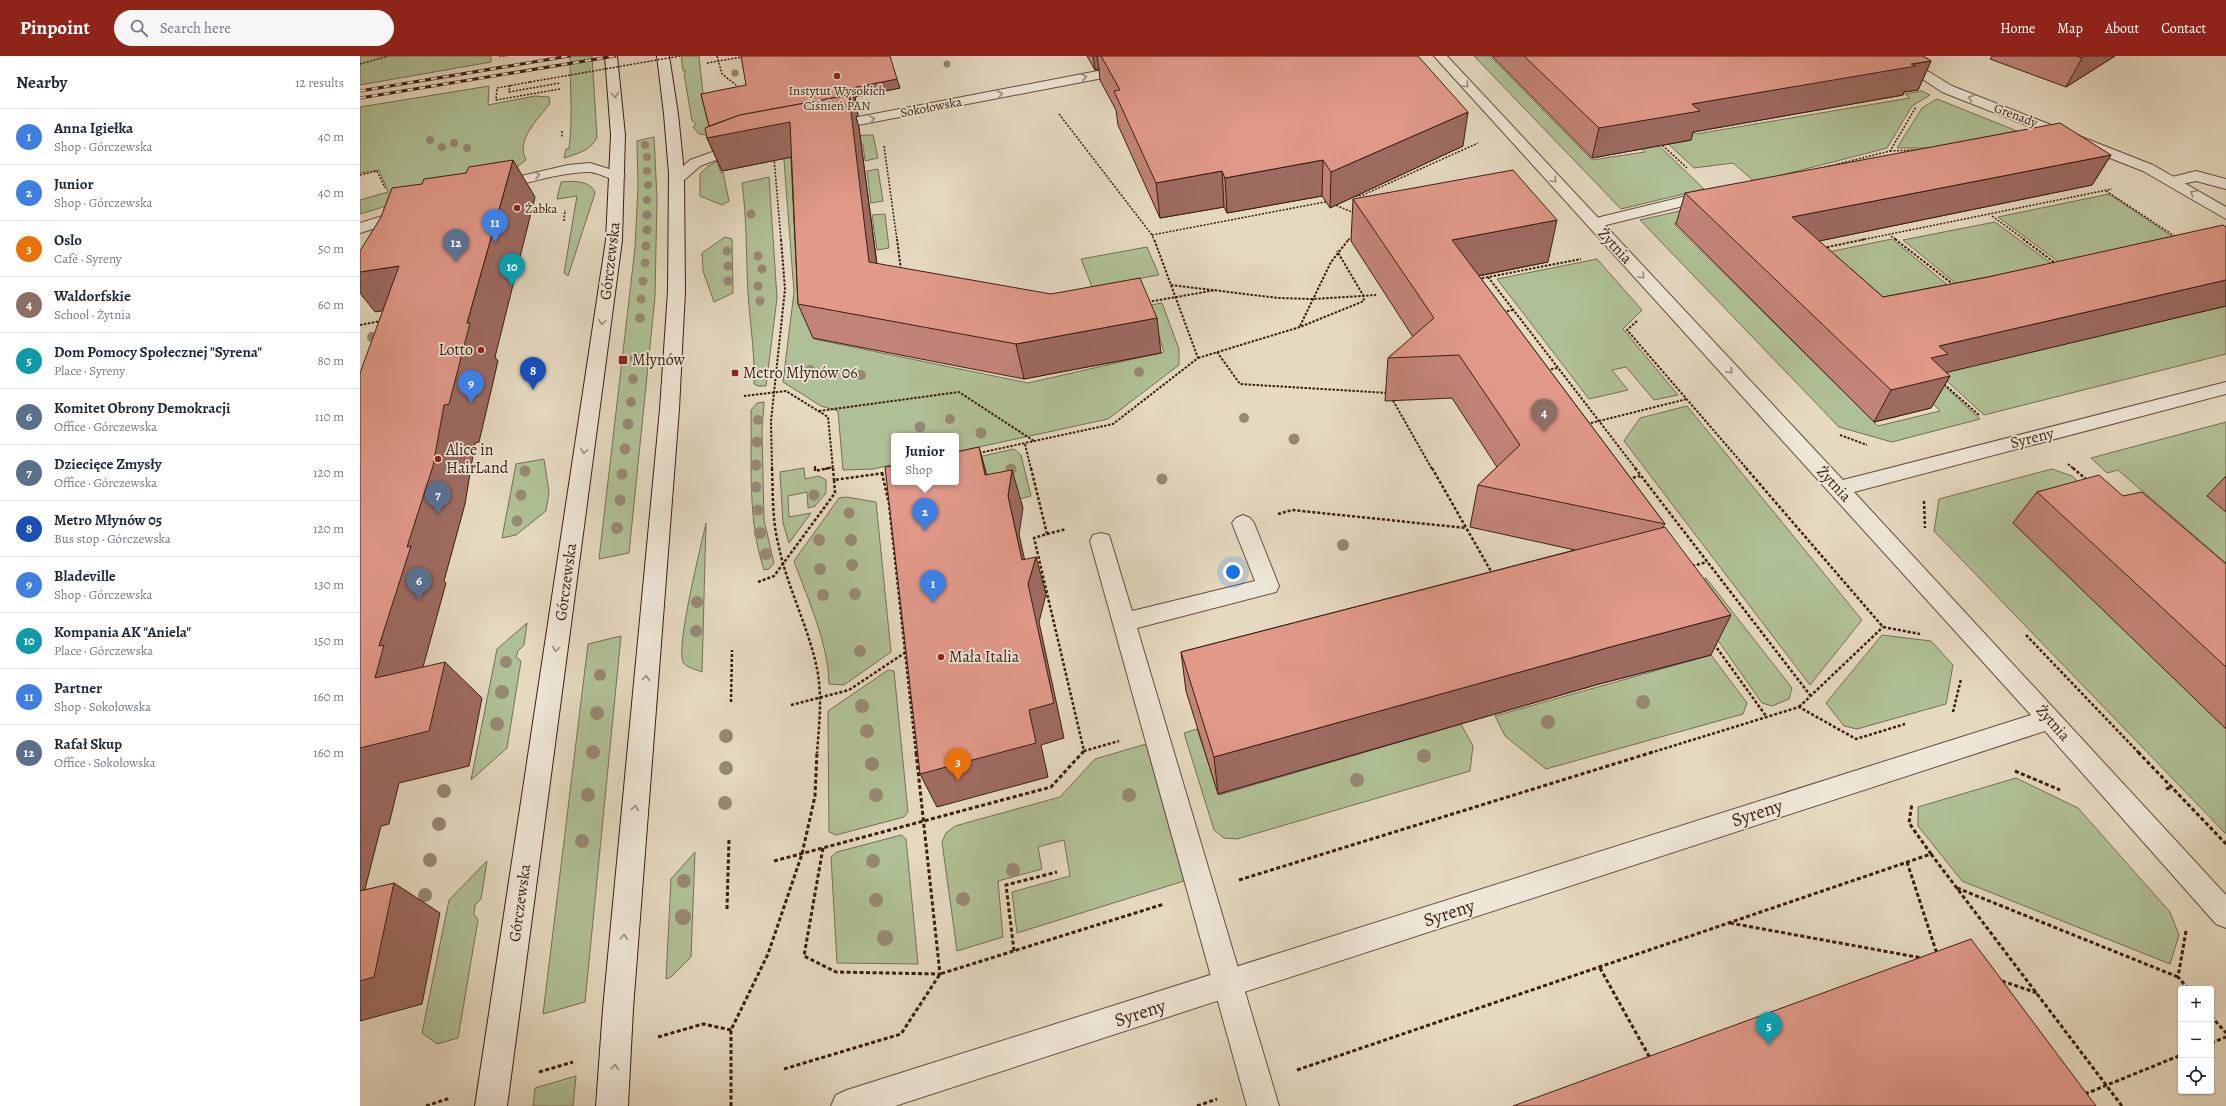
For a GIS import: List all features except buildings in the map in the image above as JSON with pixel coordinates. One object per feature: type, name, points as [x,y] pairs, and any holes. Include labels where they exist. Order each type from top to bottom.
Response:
[{"type":"street","name":"Górczewska","points":[[491,1106],[614,240],[618,135],[611,56]]},
{"type":"street","points":[[612,1106],[618,1009],[672,378],[677,237],[677,178],[669,90],[663,56]]},
{"type":"street","name":"Żytnia","points":[[1440,56],[2050,719],[2226,915]]},
{"type":"street","name":"Grenady","points":[[1894,56],[1947,89],[2148,168],[2173,181],[2226,214]]},
{"type":"street","name":"Sokołowska","points":[[815,129],[1139,67]]},
{"type":"street","points":[[677,178],[695,164],[712,155],[755,142]]},
{"type":"street","points":[[484,190],[568,168],[590,168],[617,176]]},
{"type":"street","points":[[2173,181],[2196,176],[2226,184]]},
{"type":"street","points":[[1594,223],[1728,191]]},
{"type":"street","points":[[360,228],[419,210]]},
{"type":"street","name":"Syreny","points":[[1838,488],[2226,388]]},
{"type":"street","points":[[1124,622],[1268,586],[1243,523]]},
{"type":"street","points":[[1101,541],[1230,984],[1260,1095]]},
{"type":"street","name":"Syreny","points":[[847,1106],[2050,719]]},
{"type":"path","points":[[360,64],[388,56]]},
{"type":"path","points":[[499,56],[508,56]]},
{"type":"path","points":[[560,89],[496,100],[497,88],[680,56]]},
{"type":"path","points":[[717,56],[722,74],[729,81],[743,90]]},
{"type":"path","points":[[707,63],[748,56]]},
{"type":"path","points":[[510,85],[509,92],[560,83]]},
{"type":"path","points":[[1890,150],[1915,107],[1922,103]]},
{"type":"path","points":[[1058,113],[1152,235],[1198,358]]},
{"type":"path","points":[[562,131],[562,138]]},
{"type":"path","points":[[1658,141],[1704,184],[1728,191]]},
{"type":"path","points":[[883,143],[902,274]]},
{"type":"path","points":[[1349,198],[1363,195],[1478,143]]},
{"type":"path","points":[[1816,169],[1890,150],[1920,150]]},
{"type":"path","points":[[731,1106],[731,1030],[768,954],[802,854],[816,796],[820,698],[814,656],[777,539],[773,517],[770,434],[785,289],[773,155]]},
{"type":"path","points":[[360,175],[377,172],[387,191]]},
{"type":"path","points":[[1823,249],[1991,216],[2113,189]]},
{"type":"path","points":[[2106,191],[2182,241]]},
{"type":"path","points":[[1152,235],[1336,200]]},
{"type":"path","points":[[1329,202],[1355,213]]},
{"type":"path","points":[[564,221],[565,210]]},
{"type":"path","points":[[1991,216],[2059,267]]},
{"type":"path","points":[[1300,327],[1337,251],[1348,238],[1355,235]]},
{"type":"path","points":[[1891,236],[1958,289]]},
{"type":"path","points":[[971,455],[1113,424],[1198,358],[1300,327],[1364,301],[1363,295],[1337,251]]},
{"type":"path","points":[[1473,280],[1584,258]]},
{"type":"path","points":[[1488,277],[1810,696]]},
{"type":"path","points":[[1171,284],[1278,298],[1314,299],[1376,295]]},
{"type":"path","points":[[1144,303],[1216,290]]},
{"type":"path","points":[[1498,313],[1513,310]]},
{"type":"path","points":[[360,325],[387,320]]},
{"type":"path","points":[[1217,352],[1240,384],[1389,393],[1496,580]]},
{"type":"path","points":[[1544,371],[1558,368]]},
{"type":"path","points":[[1940,380],[1985,421]]},
{"type":"path","points":[[744,396],[786,391],[828,417],[835,493],[774,576],[758,582]]},
{"type":"path","points":[[819,411],[959,392],[1034,441]]},
{"type":"path","points":[[1585,424],[1687,399]]},
{"type":"path","points":[[1833,432],[1873,448]]},
{"type":"path","points":[[1024,444],[1047,534],[1034,538],[1084,751]]},
{"type":"path","points":[[2068,463],[2091,484]]},
{"type":"path","points":[[815,466],[815,471],[833,467]]},
{"type":"path","points":[[834,480],[888,472]]},
{"type":"path","points":[[784,1069],[901,1034],[940,974],[889,504],[882,473]]},
{"type":"path","points":[[1627,480],[1641,476]]},
{"type":"path","points":[[1924,495],[1926,531]]},
{"type":"path","points":[[1243,523],[1292,510],[1466,528]]},
{"type":"path","points":[[1685,568],[1707,562]]},
{"type":"path","points":[[823,848],[804,956],[836,972],[940,974],[1766,716],[1799,707],[1883,627]]},
{"type":"path","points":[[2022,631],[2226,844]]},
{"type":"path","points":[[1710,639],[1766,716]]},
{"type":"path","points":[[731,702],[732,650]]},
{"type":"path","points":[[791,705],[849,690],[906,652]]},
{"type":"path","points":[[1799,707],[1856,739],[1908,724]]},
{"type":"path","points":[[1944,713],[1952,711]]},
{"type":"path","points":[[774,861],[924,822],[1051,786],[1084,751],[1156,731]]},
{"type":"path","points":[[1919,798],[1912,801],[1909,823],[2122,1106]]},
{"type":"path","points":[[727,909],[729,838]]},
{"type":"path","points":[[1197,1106],[1260,1095],[1600,968],[1931,854]]},
{"type":"path","points":[[1907,862],[1939,961]]},
{"type":"path","points":[[1014,951],[1006,885],[1057,872]]},
{"type":"path","points":[[1956,887],[2178,977]]},
{"type":"path","points":[[1730,922],[1931,959]]},
{"type":"path","points":[[1600,968],[1653,1064]]},
{"type":"path","points":[[1999,981],[2037,993]]},
{"type":"path","points":[[2214,1019],[2226,1033]]},
{"type":"path","points":[[656,1038],[703,1024],[731,1030]]},
{"type":"path","points":[[2214,1042],[2226,1037]]},
{"type":"path","points":[[2078,1097],[2178,1056]]},
{"type":"path","points":[[535,1073],[578,1060]]},
{"type":"path","points":[[426,1106],[455,1097]]},
{"type":"green space","points":[[360,56],[491,56],[491,62],[360,85]]},
{"type":"green space","points":[[570,56],[592,56],[597,137],[588,148],[564,158],[566,149],[569,149],[570,137]]},
{"type":"green space","points":[[681,56],[699,56],[704,103],[713,136],[699,134],[693,127],[696,124],[692,121],[684,74],[686,71],[683,71]]},
{"type":"green space","points":[[1474,56],[1490,56],[1592,160],[1645,152],[1635,142],[1652,139],[1704,189],[1621,209]]},
{"type":"green space","points":[[489,86],[488,105],[535,96],[549,97],[550,103],[526,137],[523,152],[526,160],[517,167],[360,214],[360,200],[388,192],[379,170],[360,173],[360,107]]},
{"type":"green space","points":[[1922,91],[1930,95],[1912,106],[1887,148],[1755,182],[1733,163],[1694,168],[1629,107],[1664,106],[1696,134],[1910,98],[1905,94]]},
{"type":"green space","points":[[1937,99],[2017,131],[1931,148],[1897,148],[1922,108]]},
{"type":"green space","points":[[865,135],[873,135],[878,158],[865,161],[863,144],[801,154],[814,339],[1028,383],[1164,352],[1152,313],[1118,311],[1162,303],[1179,349],[1179,365],[1108,419],[959,451],[959,433],[891,433],[891,465],[874,469],[843,470],[838,411],[821,406],[783,382],[794,292],[784,160],[780,151]]},
{"type":"green space","points":[[654,137],[657,198],[655,297],[629,553],[599,559],[635,248],[638,187],[637,141]]},
{"type":"green space","points":[[717,161],[721,173],[723,172],[729,201],[722,205],[700,196],[700,174],[707,167]]},
{"type":"green space","points":[[878,169],[883,201],[871,203],[867,171]]},
{"type":"green space","points":[[769,177],[777,298],[766,386],[758,386],[754,384],[754,361],[748,293],[746,224],[742,183]]},
{"type":"green space","points":[[561,182],[581,182],[590,186],[595,193],[568,276],[564,273],[577,196],[557,199]]},
{"type":"green space","points":[[2109,194],[2188,247],[2071,271],[1998,217]]},
{"type":"green space","points":[[1733,199],[1730,213],[1674,224],[1878,426],[1940,411],[1923,394],[1939,381],[1980,419],[1892,442],[1839,427],[1640,220]]},
{"type":"green space","points":[[885,214],[889,248],[877,250],[872,215]]},
{"type":"green space","points":[[1995,222],[2060,270],[1965,291],[1903,240]]},
{"type":"green space","points":[[725,237],[732,239],[733,293],[714,302],[703,271],[702,253]]},
{"type":"green space","points":[[1892,239],[1961,296],[1879,314],[1809,256]]},
{"type":"green space","points":[[1147,247],[1159,275],[1092,287],[1081,259]]},
{"type":"green space","points":[[1597,259],[1642,310],[1623,329],[1678,395],[1654,400],[1626,367],[1612,370],[1628,390],[1589,399],[1497,279]]},
{"type":"green space","points":[[2226,306],[2226,354],[1984,415],[1883,323]]},
{"type":"green space","points":[[764,402],[762,431],[764,520],[774,563],[769,569],[764,570],[755,531],[753,511],[751,410],[757,403]]},
{"type":"green space","points":[[1687,406],[1862,620],[1810,685],[1624,441],[1640,418]]},
{"type":"green space","points":[[2226,422],[2226,563],[2118,470],[2107,473],[2091,458]]},
{"type":"green space","points":[[1014,449],[1021,455],[1031,496],[1000,504],[959,484],[959,461]]},
{"type":"green space","points":[[544,459],[549,492],[546,511],[516,535],[502,538],[516,464]]},
{"type":"green space","points":[[804,468],[805,479],[819,476],[826,480],[826,493],[815,506],[808,508],[807,492],[788,496],[789,517],[811,513],[789,543],[783,523],[780,472]]},
{"type":"green space","points":[[2052,469],[2072,476],[2121,520],[2226,728],[2226,834],[1934,531],[1939,499]]},
{"type":"green space","points":[[846,497],[876,502],[891,652],[844,685],[829,684],[828,668],[821,637],[794,561],[839,498]]},
{"type":"green space","points":[[706,523],[702,672],[684,664],[682,652],[686,617]]},
{"type":"green space","points":[[1706,578],[1792,688],[1789,699],[1772,706],[1762,703],[1679,585]]},
{"type":"green space","points":[[527,623],[524,645],[518,651],[516,657],[521,661],[507,748],[471,780],[497,649]]},
{"type":"green space","points":[[1882,635],[1931,641],[1953,665],[1946,704],[1857,729],[1844,726],[1826,703]]},
{"type":"green space","points":[[621,636],[585,1002],[543,1014],[588,644]]},
{"type":"green space","points":[[1711,655],[1747,703],[1743,714],[1546,769],[1505,736],[1495,716]]},
{"type":"green space","points":[[888,670],[894,671],[908,812],[904,817],[836,835],[829,832],[828,711]]},
{"type":"green space","points":[[1461,724],[1473,746],[1470,771],[1237,839],[1224,838],[1214,830],[1184,733],[1197,729],[1219,795]]},
{"type":"green space","points":[[1146,744],[1184,881],[1017,933],[1012,892],[1070,876],[1064,840],[1038,847],[1042,869],[998,881],[1003,937],[957,951],[942,842],[946,833],[955,826],[1060,797],[1095,759]]},
{"type":"green space","points":[[2016,778],[2078,808],[2170,912],[2179,935],[2170,964],[1962,881],[1918,826],[1918,807]]},
{"type":"green space","points":[[901,835],[906,839],[918,964],[837,963],[831,857],[837,852]]},
{"type":"green space","points":[[695,852],[691,957],[671,977],[666,979],[671,879]]},
{"type":"green space","points":[[487,861],[481,899],[475,905],[474,914],[478,920],[458,1038],[437,1044],[422,1033],[449,900]]},
{"type":"green space","points":[[576,1076],[573,1106],[533,1106],[535,1088]]},
{"type":"railway","points":[[360,91],[569,56]]},
{"type":"railway","points":[[360,98],[615,56]]},
{"type":"place","name":"Instytut Wysokich Ciśnień PAN","points":[[837,76]]},
{"type":"place","name":"Żabka","points":[[517,208]]},
{"type":"place","name":"Partner","points":[[495,242]]},
{"type":"place","name":"Rafał Skup","points":[[456,262]]},
{"type":"place","name":"Kompania AK \"Aniela\"","points":[[512,286]]},
{"type":"place","name":"Lotto","points":[[481,350]]},
{"type":"place","name":"Młynów","points":[[623,360]]},
{"type":"place","name":"Metro Młynów 06","points":[[735,373]]},
{"type":"place","name":"Metro Młynów 05","points":[[533,390]]},
{"type":"place","name":"Bladeville","points":[[471,403]]},
{"type":"place","name":"Waldorfskie","points":[[1544,432]]},
{"type":"place","name":"Alice in HairLand","points":[[438,459]]},
{"type":"place","name":"Dziecięce Zmysły","points":[[438,514]]},
{"type":"place","name":"Junior","points":[[925,531]]},
{"type":"place","name":"Komitet Obrony Demokracji","points":[[419,600]]},
{"type":"place","name":"Anna Igiełka","points":[[933,603]]},
{"type":"place","name":"Mała Italia","points":[[941,657]]},
{"type":"place","name":"Oslo","points":[[958,781]]},
{"type":"place","name":"Dom Pomocy Społecznej \"Syrena\"","points":[[1769,1045]]}]
